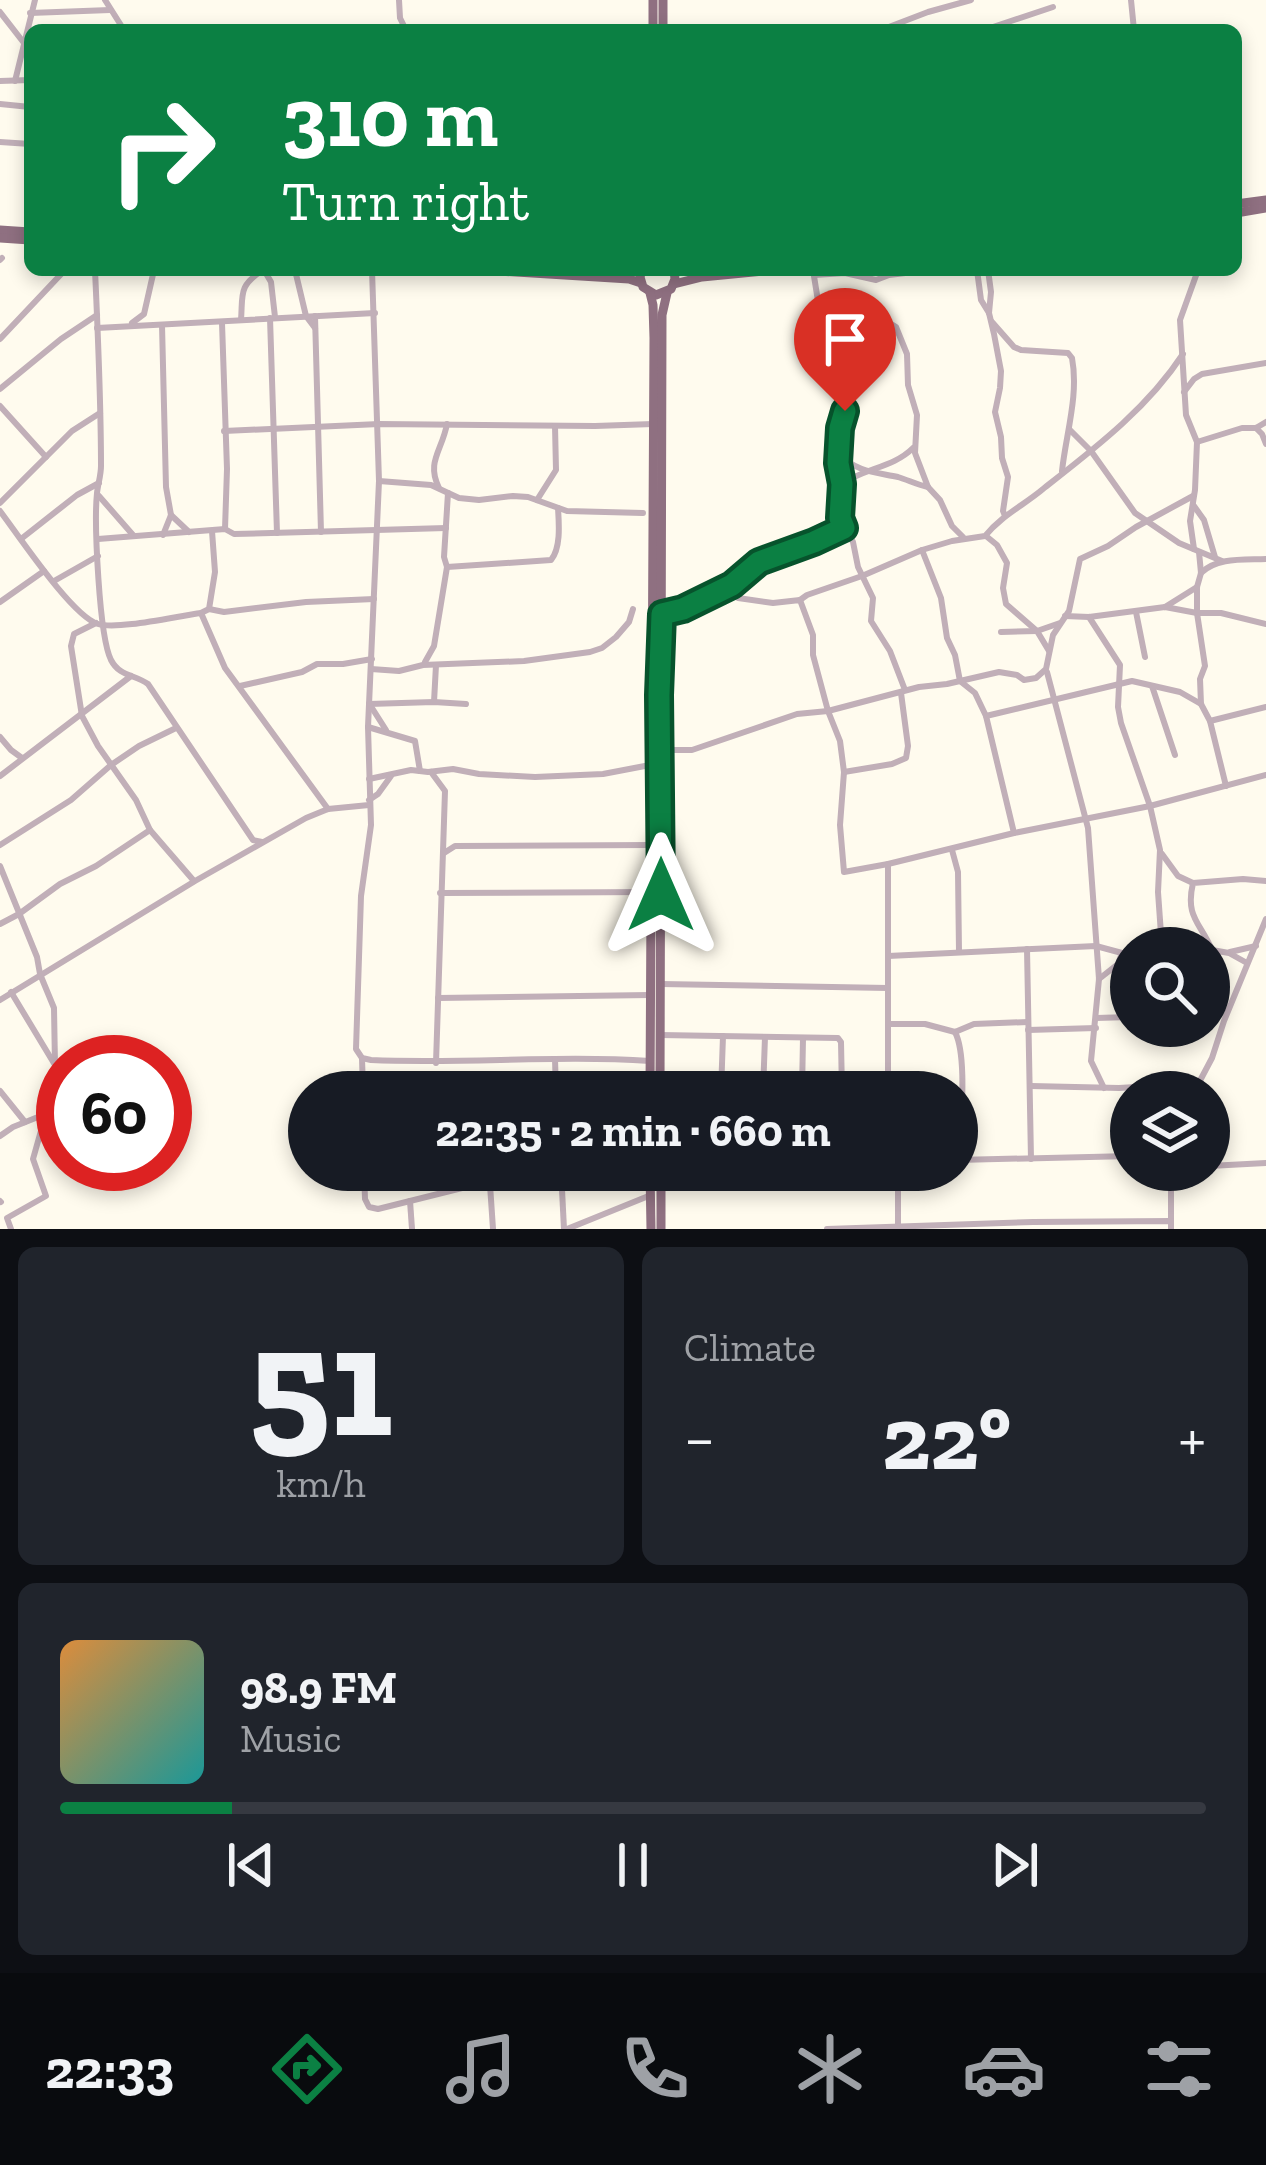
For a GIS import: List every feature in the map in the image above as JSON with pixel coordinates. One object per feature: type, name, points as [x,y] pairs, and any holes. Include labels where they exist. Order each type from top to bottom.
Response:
[{"type":"main road","points":[[580,276],[641,283],[653,305],[662,614],[661,750],[652,845],[650,1071]]},
{"type":"main road","points":[[641,283],[642,276]]},
{"type":"main road","points":[[660,1071],[658,424],[662,315],[673,276]]},
{"type":"main road","points":[[650,293],[712,276]]},
{"type":"main road","points":[[651,1229],[652,1191]]},
{"type":"main road","points":[[659,1191],[662,1229]]},
{"type":"street","points":[[28,24],[34,0]]},
{"type":"street","points":[[105,0],[120,24]]},
{"type":"street","points":[[928,12],[940,0]]},
{"type":"street","points":[[897,24],[971,0]]},
{"type":"street","points":[[1002,24],[1053,7]]},
{"type":"street","points":[[30,13],[110,10]]},
{"type":"street","points":[[0,12],[24,43],[15,81]]},
{"type":"street","points":[[0,81],[24,80]]},
{"type":"street","points":[[0,339],[59,276]]},
{"type":"street","points":[[94,276],[100,413],[99,625],[112,662],[123,675],[148,684],[245,832],[262,842]]},
{"type":"street","points":[[129,325],[144,314],[153,276]]},
{"type":"street","points":[[241,320],[241,294],[255,276]]},
{"type":"street","points":[[267,276],[271,282],[277,533]]},
{"type":"street","points":[[297,276],[315,328],[321,532]]},
{"type":"street","points":[[362,1071],[356,1048],[361,896],[371,825],[368,727],[380,481],[372,276]]},
{"type":"street","points":[[814,276],[823,332],[845,411],[840,428],[840,518],[873,598],[871,621],[890,651],[903,691],[908,746],[906,758],[892,764],[844,772]]},
{"type":"street","points":[[977,276],[981,300],[1014,347],[1068,353],[1072,358],[1073,398],[1062,475]]},
{"type":"street","points":[[989,276],[990,317],[1001,371],[995,412],[1008,477],[1006,516]]},
{"type":"street","points":[[1196,276],[1182,311],[1186,416],[1197,442],[1190,521],[1201,573],[1197,587],[1205,666],[1200,679],[1201,704],[1210,721],[1226,786]]},
{"type":"street","points":[[819,303],[837,302],[896,327],[907,354],[908,386],[917,415],[918,464],[952,526],[966,539]]},
{"type":"street","points":[[144,314],[150,325]]},
{"type":"street","points":[[97,328],[375,314]]},
{"type":"street","points":[[0,389],[97,315]]},
{"type":"street","points":[[222,322],[225,530]]},
{"type":"street","points":[[162,324],[170,515],[163,535]]},
{"type":"street","points":[[744,572],[738,598],[783,604],[922,550],[986,536],[1121,426],[1171,373],[1183,353]]},
{"type":"street","points":[[1184,392],[1202,374],[1266,363]]},
{"type":"street","points":[[1171,373],[1182,366]]},
{"type":"street","points":[[0,406],[46,457]]},
{"type":"street","points":[[99,625],[85,618],[44,571],[0,507],[72,431],[100,413]]},
{"type":"street","points":[[1197,442],[1266,422]]},
{"type":"street","points":[[224,431],[379,424],[658,424]]},
{"type":"street","points":[[439,488],[432,464],[447,424]]},
{"type":"street","points":[[538,500],[556,470],[555,426]]},
{"type":"street","points":[[1069,427],[1135,513],[1179,543],[1219,559],[1266,559]]},
{"type":"street","points":[[1256,428],[1266,444]]},
{"type":"street","points":[[842,484],[898,461],[915,445]]},
{"type":"street","points":[[839,454],[865,472],[928,487]]},
{"type":"street","points":[[898,461],[918,464]]},
{"type":"street","points":[[380,481],[439,488],[479,500],[513,496],[581,513],[643,513]]},
{"type":"street","points":[[21,539],[99,483]]},
{"type":"street","points":[[97,493],[133,535]]},
{"type":"street","points":[[434,702],[430,662],[447,567],[443,556],[448,493]]},
{"type":"street","points":[[1105,1088],[1091,1061],[1099,979],[1086,819],[1046,669],[1048,651],[1069,611],[1080,559],[1193,496]]},
{"type":"street","points":[[1193,506],[1204,520],[1219,559]]},
{"type":"street","points":[[447,567],[550,560],[555,556],[558,508]]},
{"type":"street","points":[[170,515],[189,532]]},
{"type":"street","points":[[946,542],[952,526]]},
{"type":"street","points":[[98,539],[212,530],[234,534],[446,528]]},
{"type":"street","points":[[662,614],[732,585],[759,562],[844,528]]},
{"type":"street","points":[[212,530],[215,572],[205,611],[225,668],[328,809]]},
{"type":"street","points":[[986,536],[1006,563],[1006,604],[1037,631],[1048,651]]},
{"type":"street","points":[[1256,560],[1266,549]]},
{"type":"street","points":[[922,550],[941,598],[960,681],[975,693],[986,716],[1014,832]]},
{"type":"street","points":[[54,581],[99,555]]},
{"type":"street","points":[[1201,573],[1219,559]]},
{"type":"street","points":[[0,602],[44,571]]},
{"type":"street","points":[[1165,607],[1197,587]]},
{"type":"street","points":[[194,881],[150,830],[82,716],[71,658],[74,634],[99,625],[205,611],[374,599]]},
{"type":"street","points":[[800,600],[840,741],[844,872],[1150,806],[1266,775]]},
{"type":"street","points":[[1197,601],[1221,613],[1266,624]]},
{"type":"street","points":[[1001,632],[1037,631],[1063,620],[1165,607],[1221,613]]},
{"type":"street","points":[[240,686],[317,664],[372,664],[399,671],[430,662],[524,661],[590,652],[616,637],[633,609]]},
{"type":"street","points":[[1136,612],[1144,657]]},
{"type":"street","points":[[1089,617],[1120,665],[1121,723],[1160,850],[1160,927]]},
{"type":"street","points":[[661,750],[692,750],[797,714],[828,711],[903,691],[999,672],[1028,680],[1046,669]]},
{"type":"street","points":[[0,776],[131,676]]},
{"type":"street","points":[[986,716],[1132,680],[1180,692],[1201,704]]},
{"type":"street","points":[[1152,686],[1175,755]]},
{"type":"street","points":[[369,704],[466,704]]},
{"type":"street","points":[[369,704],[386,730]]},
{"type":"street","points":[[1210,721],[1266,707]]},
{"type":"street","points":[[368,727],[415,741],[420,771]]},
{"type":"street","points":[[0,845],[71,800],[139,746],[178,728]]},
{"type":"street","points":[[0,737],[22,758]]},
{"type":"street","points":[[369,779],[453,769],[535,777],[603,774],[656,765]]},
{"type":"street","points":[[431,772],[445,791],[436,1063]]},
{"type":"street","points":[[0,1000],[262,842],[328,809],[369,802],[394,773]]},
{"type":"street","points":[[0,924],[150,830]]},
{"type":"street","points":[[442,855],[455,846],[652,845]]},
{"type":"street","points":[[952,850],[958,872],[959,952]]},
{"type":"street","points":[[1160,850],[1178,876],[1193,883],[1266,881]]},
{"type":"street","points":[[888,864],[888,1071]]},
{"type":"street","points":[[0,866],[38,957],[55,1014],[55,1035]]},
{"type":"street","points":[[1193,883],[1191,915],[1197,927]]},
{"type":"street","points":[[440,893],[652,892]]},
{"type":"street","points":[[1230,1005],[1266,919]]},
{"type":"street","points":[[1230,953],[1256,946]]},
{"type":"street","points":[[1027,949],[1031,1159]]},
{"type":"street","points":[[888,956],[1110,949]]},
{"type":"street","points":[[1230,954],[1246,963]]},
{"type":"street","points":[[38,957],[51,967]]},
{"type":"street","points":[[1099,979],[1110,970]]},
{"type":"street","points":[[661,984],[888,988]]},
{"type":"street","points":[[11,992],[37,1035]]},
{"type":"street","points":[[437,998],[650,995]]},
{"type":"street","points":[[1096,1018],[1110,1018]]},
{"type":"street","points":[[888,1024],[925,1024],[955,1032],[974,1024],[1096,1028]]},
{"type":"street","points":[[955,1032],[962,1071]]},
{"type":"street","points":[[660,1035],[839,1040],[841,1071]]},
{"type":"street","points":[[722,1071],[723,1036]]},
{"type":"street","points":[[764,1071],[765,1037]]},
{"type":"street","points":[[802,1071],[803,1038]]},
{"type":"street","points":[[362,1058],[436,1063],[650,1061]]},
{"type":"street","points":[[555,1059],[555,1071]]},
{"type":"street","points":[[1030,1086],[1110,1088]]},
{"type":"street","points":[[0,1091],[25,1122]]},
{"type":"street","points":[[0,1136],[36,1117]]},
{"type":"street","points":[[978,1160],[1110,1157]]},
{"type":"street","points":[[1230,1165],[1266,1163]]},
{"type":"street","points":[[11,1229],[7,1218],[46,1196],[44,1191]]},
{"type":"street","points":[[365,1191],[369,1207],[378,1209],[450,1191]]},
{"type":"street","points":[[491,1191],[493,1229]]},
{"type":"street","points":[[563,1191],[566,1229],[651,1196]]},
{"type":"street","points":[[898,1191],[898,1228]]},
{"type":"street","points":[[828,1229],[1171,1225],[1171,1191]]},
{"type":"street","points":[[410,1201],[412,1229]]},
{"type":"route","points":[[661,895],[662,614],[732,585],[759,562],[844,528],[838,463],[845,411]]}]
